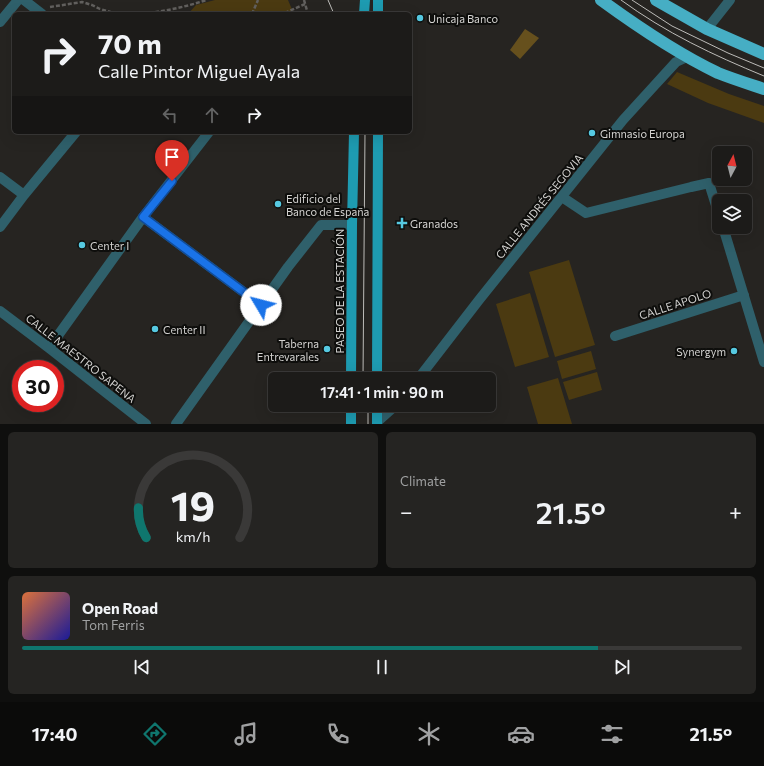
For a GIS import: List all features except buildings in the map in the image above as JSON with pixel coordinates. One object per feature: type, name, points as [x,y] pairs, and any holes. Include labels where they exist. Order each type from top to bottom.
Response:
[{"type":"highway","points":[[601,0],[637,26],[687,57],[722,75],[764,89]]},
{"type":"highway","points":[[656,0],[707,29],[764,54]]},
{"type":"main road","points":[[364,12],[365,0]]},
{"type":"main road","points":[[378,0],[378,12]]},
{"type":"main road","name":"PASEO DE LA ESTACIÓN","points":[[351,372],[354,134]]},
{"type":"main road","points":[[377,372],[378,134]]},
{"type":"main road","points":[[351,412],[351,424]]},
{"type":"main road","points":[[377,412],[377,423]]},
{"type":"street","points":[[0,22],[18,0]]},
{"type":"street","points":[[24,0],[39,12]]},
{"type":"street","points":[[707,29],[730,0]]},
{"type":"street","name":"CALLE ANDRÉS SEGOVIA","points":[[423,372],[623,120],[676,62],[687,57]]},
{"type":"street","points":[[0,227],[24,195],[74,134]]},
{"type":"street","points":[[49,348],[143,217],[207,134]]},
{"type":"street","points":[[0,177],[24,195]]},
{"type":"street","points":[[562,197],[586,212],[709,183],[712,194]]},
{"type":"street","points":[[143,217],[261,305]]},
{"type":"street","points":[[176,424],[288,267],[321,225],[352,224]]},
{"type":"street","points":[[725,234],[764,362]]},
{"type":"street","name":"CALLE APOLO","points":[[614,336],[744,295]]},
{"type":"street","name":"CALLE MAESTRO SAPENA","points":[[0,311],[146,424]]},
{"type":"street","points":[[377,423],[389,412]]},
{"type":"path","points":[[158,12],[192,5],[206,0]]},
{"type":"path","points":[[253,12],[258,0]]},
{"type":"path","points":[[304,0],[307,12]]},
{"type":"path","points":[[39,12],[53,5],[82,2],[111,12]]},
{"type":"path","points":[[287,12],[305,4]]},
{"type":"shaded area","points":[[215,0],[288,0],[293,12],[190,12],[196,5]]},
{"type":"shaded area","points":[[525,29],[539,38],[520,59],[510,50]]},
{"type":"shaded area","points":[[677,72],[729,94],[764,106],[764,123],[708,103],[667,84]]},
{"type":"shaded area","points":[[569,260],[595,345],[555,357],[529,272]]},
{"type":"shaded area","points":[[530,293],[549,357],[515,367],[496,304]]},
{"type":"shaded area","points":[[591,351],[596,369],[562,379],[557,361]]},
{"type":"shaded area","points":[[597,372],[602,390],[569,400],[563,382]]},
{"type":"shaded area","points":[[558,378],[572,424],[538,424],[527,387]]},
{"type":"tram line","points":[[328,0],[333,12]]},
{"type":"tram line","points":[[621,0],[655,23],[673,33],[726,60],[764,76]]},
{"type":"tram line","points":[[632,0],[672,26],[728,53],[764,68]]},
{"type":"tram line","points":[[363,372],[365,134]]},
{"type":"tram line","points":[[368,412],[368,424]]},
{"type":"place","name":"Unicaja Banco","points":[[420,18]]},
{"type":"place","name":"Gimnasio Europa","points":[[592,133]]},
{"type":"place","name":"Edificio del Banco de España","points":[[278,204]]},
{"type":"place","name":"Granados","points":[[402,223]]},
{"type":"place","name":"Center I","points":[[82,245]]},
{"type":"place","name":"Center II","points":[[155,329]]},
{"type":"place","name":"Taberna Entrevarales","points":[[327,349]]},
{"type":"place","name":"Synergym","points":[[734,351]]},
{"type":"route","points":[[172,181],[143,217],[261,305]]}]
